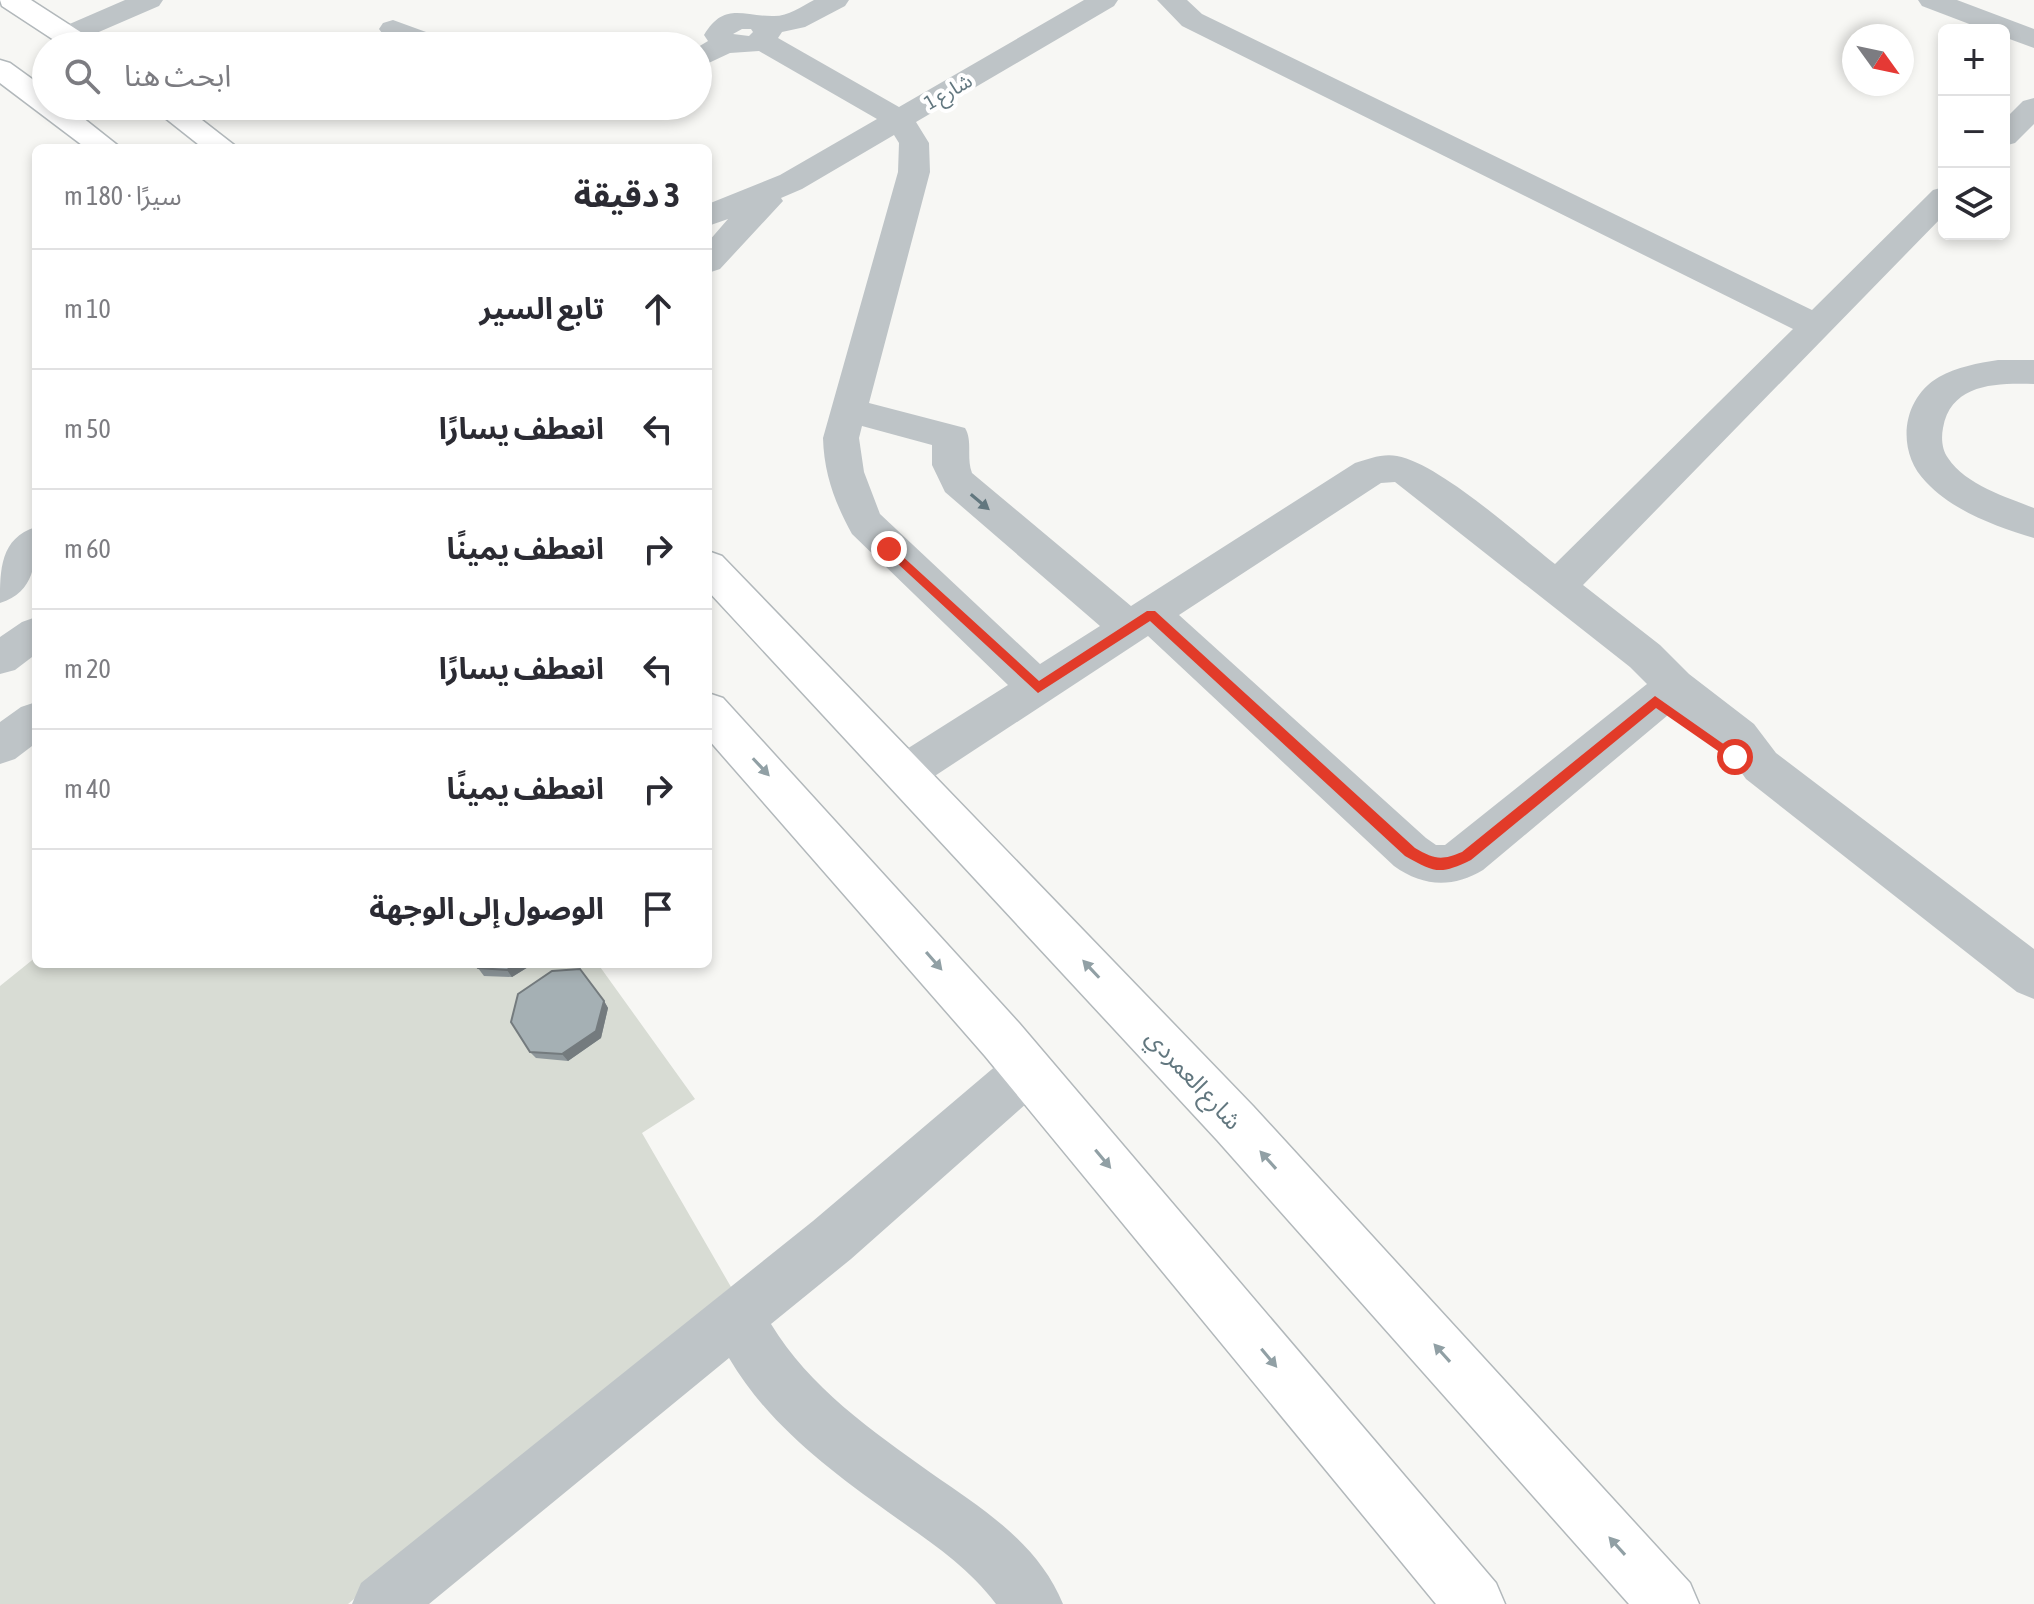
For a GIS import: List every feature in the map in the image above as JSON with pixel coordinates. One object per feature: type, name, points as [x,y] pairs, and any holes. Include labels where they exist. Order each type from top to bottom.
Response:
[{"type":"main road","points":[[12,0],[62,32]]},
{"type":"main road","points":[[0,69],[32,93]]},
{"type":"main road","points":[[68,120],[101,144]]},
{"type":"main road","points":[[184,120],[217,144]]},
{"type":"main road","name":"شارع العمردي","points":[[712,570],[1235,1123],[1669,1604]]},
{"type":"main road","points":[[712,714],[817,827],[1028,1070],[1475,1604]]},
{"type":"street","points":[[90,32],[149,0]]},
{"type":"street","points":[[712,39],[723,24],[745,47],[764,34],[835,0]]},
{"type":"street","name":"شارع 1","points":[[712,214],[791,182],[1104,0]]},
{"type":"street","points":[[1171,0],[1192,20],[1816,326]]},
{"type":"street","points":[[1932,0],[2034,39]]},
{"type":"street","points":[[393,29],[401,32]]},
{"type":"street","points":[[764,34],[899,119],[914,143],[914,172],[841,438],[842,467],[850,496],[866,524],[1038,688]]},
{"type":"street","points":[[2010,131],[2034,107]]},
{"type":"street","name":"شارع 1","points":[[712,258],[749,216],[791,182]]},
{"type":"street","points":[[1557,587],[1938,203]]},
{"type":"street","points":[[2034,372],[1996,370],[1959,379],[1934,398],[1925,425],[1923,446],[1935,469],[1960,491],[2034,524]]},
{"type":"street","points":[[848,410],[952,437],[948,452],[949,468],[958,482],[1141,621],[1410,852],[1433,865],[1446,866],[1467,856],[1664,694]]},
{"type":"street","points":[[906,772],[1368,473],[1380,468],[1410,472],[1645,656],[1664,694],[1723,750],[1761,766],[2034,977]]},
{"type":"street","points":[[0,588],[32,546]]},
{"type":"street","points":[[0,658],[32,636]]},
{"type":"street","points":[[0,746],[32,722]]},
{"type":"street","points":[[382,1604],[832,1240],[1028,1070]]},
{"type":"street","points":[[736,1319],[751,1349],[795,1402],[821,1425],[978,1541],[1021,1585],[1033,1604]]},
{"type":"shaded area","points":[[32,960],[32,968],[601,968],[695,1099],[642,1133],[731,1287],[348,1604],[0,1604],[0,986]]},
{"type":"building","points":[[580,969],[604,1001],[596,1031],[562,1054],[530,1052],[511,1022],[518,994],[552,971]]},
{"type":"route","points":[[889,549],[1038,688],[1151,614],[1410,852],[1433,865],[1446,866],[1467,856],[1655,701],[1735,757]]}]
